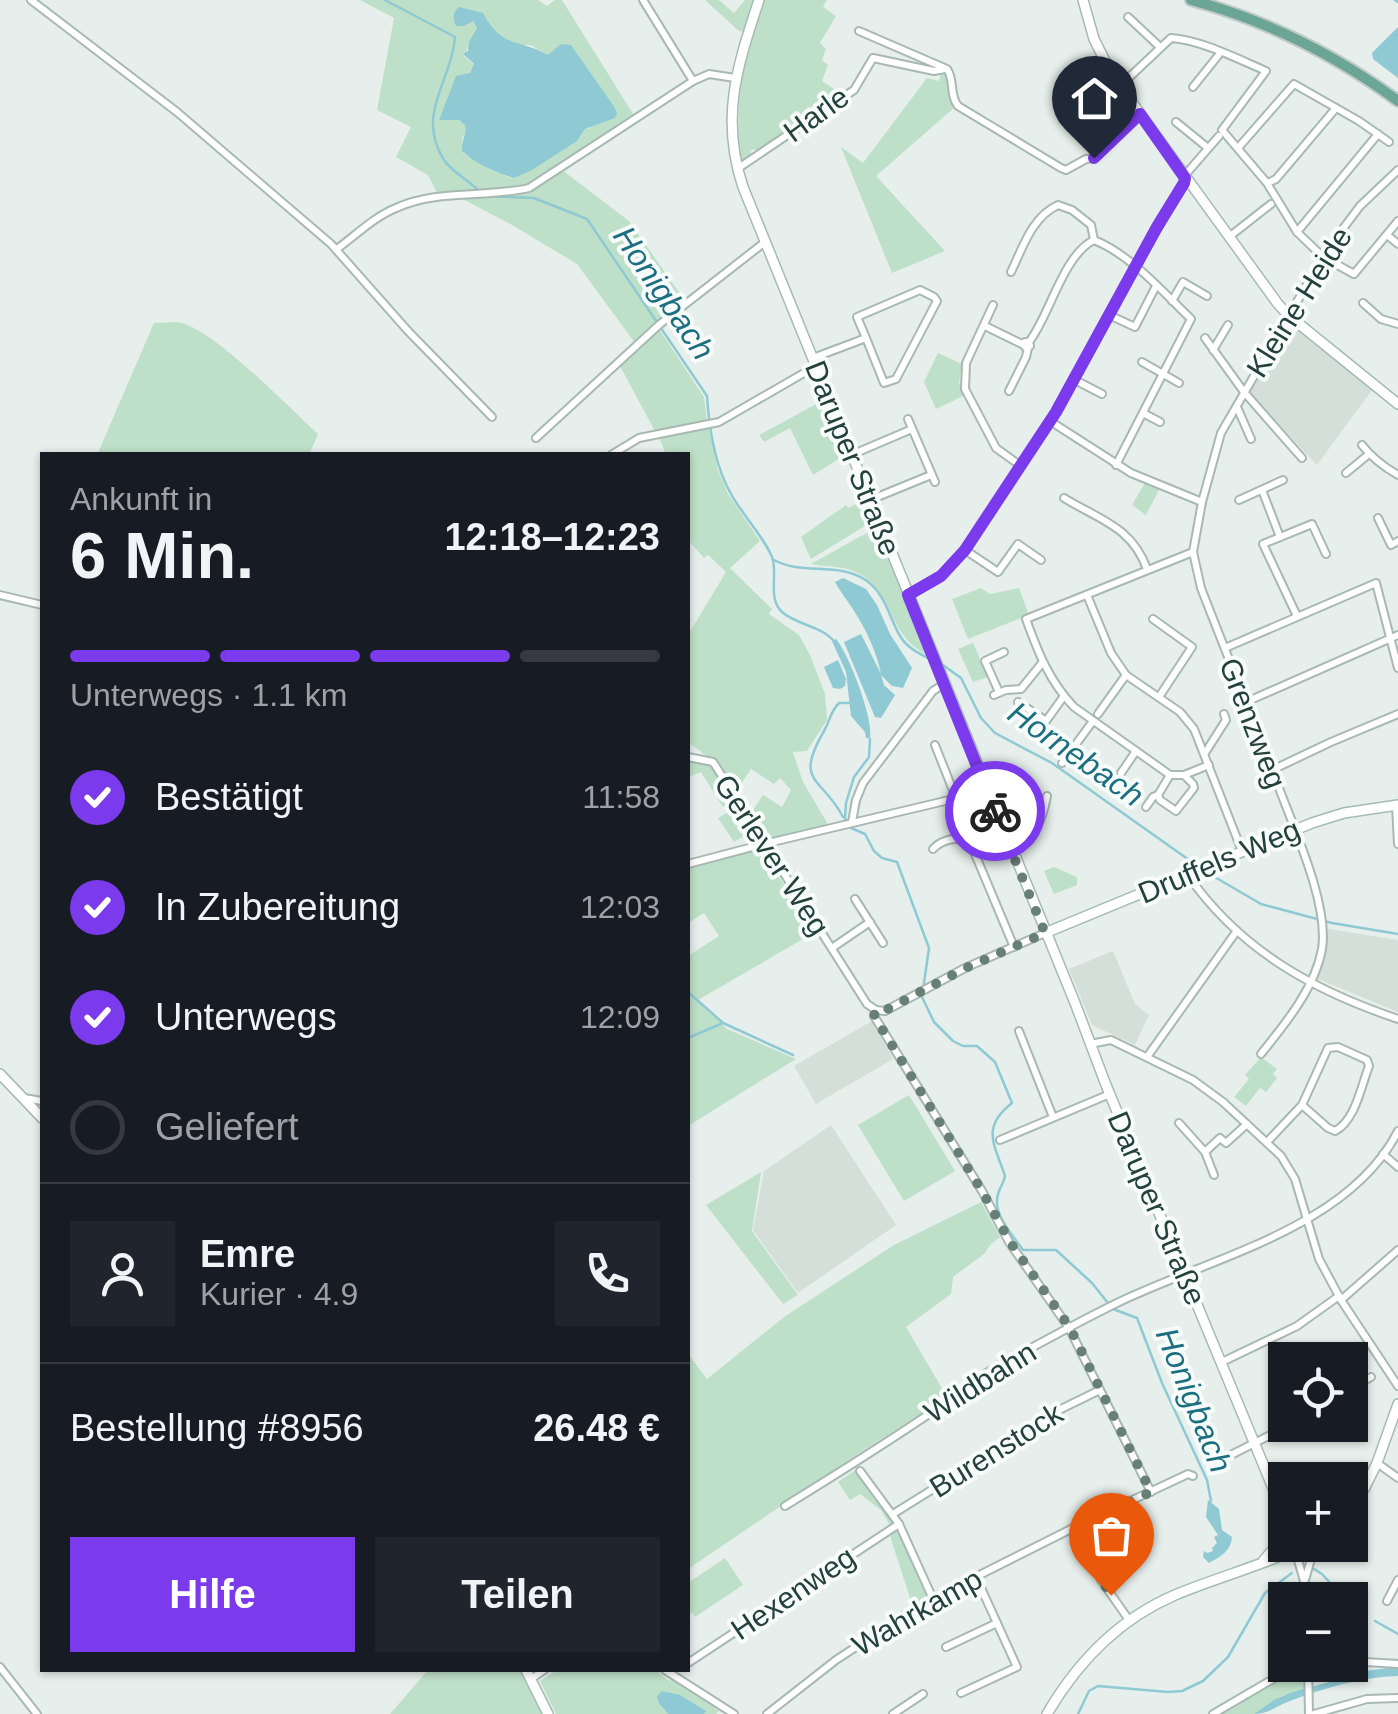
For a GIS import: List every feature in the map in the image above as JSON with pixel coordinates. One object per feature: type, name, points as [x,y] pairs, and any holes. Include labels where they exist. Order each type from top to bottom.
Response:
[{"type":"main road","points":[[1190,0],[1285,34],[1327,55],[1398,100]]},
{"type":"street","points":[[31,0],[177,112],[337,249],[408,331],[492,417]]},
{"type":"street","points":[[642,0],[693,82]]},
{"type":"street","name":"Daruper Straße","points":[[759,0],[735,78],[731,119],[737,168],[1110,1094],[1268,1475]]},
{"type":"street","points":[[1082,0],[1094,40],[1120,87],[1288,314],[1398,404]]},
{"type":"street","points":[[1128,17],[1160,47]]},
{"type":"street","points":[[858,32],[947,69],[953,100],[958,106],[1066,170],[1094,158],[1140,114]]},
{"type":"street","points":[[1120,87],[1171,38],[1221,52],[1266,71],[1222,130],[1267,183],[1297,232],[1322,257],[1354,274],[1398,222]]},
{"type":"street","points":[[1194,86],[1221,52]]},
{"type":"street","name":"Harle","points":[[737,168],[854,90],[873,58],[934,71],[947,69]]},
{"type":"street","points":[[337,249],[398,206],[476,192],[529,188],[693,82],[709,74],[735,78]]},
{"type":"street","points":[[1238,148],[1294,84],[1389,142]]},
{"type":"street","points":[[1267,183],[1276,179],[1336,108]]},
{"type":"street","points":[[1176,122],[1208,148]]},
{"type":"street","points":[[1297,232],[1378,134]]},
{"type":"street","points":[[908,595],[941,576],[965,550],[1050,421],[1185,178],[1218,136]]},
{"type":"street","name":"Kleine Heide","points":[[1193,552],[1221,433],[1322,257],[1360,206],[1398,170]]},
{"type":"street","points":[[1229,237],[1271,204]]},
{"type":"street","points":[[1011,272],[1036,222],[1043,213],[1058,206],[1072,210],[1090,225],[1094,240]]},
{"type":"street","points":[[1387,235],[1398,244]]},
{"type":"street","points":[[1094,240],[1135,266],[1191,319],[1116,464]]},
{"type":"street","points":[[1009,391],[1026,357],[1027,345],[1042,326],[1063,277],[1094,240]]},
{"type":"street","points":[[536,438],[659,325],[766,242]]},
{"type":"street","points":[[1172,301],[1183,282],[1207,296]]},
{"type":"street","points":[[1109,315],[1135,327],[1156,286]]},
{"type":"street","points":[[920,290],[934,297],[936,301],[896,379],[884,382],[866,338],[857,316],[920,290]]},
{"type":"street","points":[[1363,304],[1381,319],[1398,324]]},
{"type":"street","points":[[993,305],[966,364],[964,382],[967,396],[996,448],[1021,466]]},
{"type":"street","name":"Kleine Heide","points":[[1213,350],[1228,325]]},
{"type":"street","points":[[985,326],[1027,345]]},
{"type":"street","points":[[616,452],[639,438],[719,422],[814,362],[866,338]]},
{"type":"street","name":"Kleine Heide","points":[[1205,338],[1244,392],[1302,458]]},
{"type":"street","points":[[1142,362],[1179,383]]},
{"type":"street","points":[[1073,379],[1102,394]]},
{"type":"street","name":"Kleine Heide","points":[[1236,406],[1252,439]]},
{"type":"street","points":[[1143,412],[1160,422]]},
{"type":"street","points":[[870,500],[933,478],[908,419]]},
{"type":"street","points":[[1050,421],[1146,480],[1202,502]]},
{"type":"street","points":[[851,455],[912,430]]},
{"type":"street","points":[[1362,445],[1398,475]]},
{"type":"street","points":[[1346,473],[1369,454]]},
{"type":"street","points":[[1239,500],[1284,480]]},
{"type":"street","points":[[1262,490],[1280,537]]},
{"type":"street","points":[[1064,498],[1123,532],[1134,542],[1148,569]]},
{"type":"street","points":[[1378,518],[1390,544],[1398,541]]},
{"type":"street","points":[[1296,616],[1263,544],[1312,524],[1326,554]]},
{"type":"street","points":[[965,550],[998,572],[1018,544],[1041,560]]},
{"type":"street","points":[[1193,552],[1026,619],[1042,663],[1064,696],[1170,775],[1184,776],[1209,765]]},
{"type":"street","name":"Grenzweg","points":[[1193,552],[1201,588],[1294,830],[1324,928],[1319,962],[1310,983],[1260,1054]]},
{"type":"street","points":[[1224,648],[1376,582],[1394,636],[1398,668]]},
{"type":"street","points":[[0,595],[40,605]]},
{"type":"street","points":[[1086,595],[1111,653],[1126,675],[1188,720],[1194,729],[1242,851]]},
{"type":"street","points":[[1152,619],[1192,647],[1158,697]]},
{"type":"street","points":[[1246,702],[1394,636]]},
{"type":"street","points":[[1004,652],[985,661],[996,694],[1021,690],[1042,663]]},
{"type":"street","points":[[1062,763],[1126,675]]},
{"type":"street","points":[[848,823],[863,783],[933,691],[944,684]]},
{"type":"street","points":[[1018,702],[1046,721],[1064,696]]},
{"type":"street","points":[[1204,754],[1226,720],[1224,714]]},
{"type":"street","points":[[1272,770],[1398,714]]},
{"type":"street","points":[[935,745],[956,798]]},
{"type":"street","points":[[1121,773],[1136,751]]},
{"type":"street","name":"Gerlever Weg","points":[[690,757],[713,762],[867,1004],[876,1010],[874,1016],[1003,1232],[1070,1328],[1151,1492]]},
{"type":"street","points":[[1146,807],[1170,775]]},
{"type":"street","points":[[1158,794],[1160,800],[1178,810],[1194,786],[1184,776]]},
{"type":"street","points":[[690,863],[966,796]]},
{"type":"street","points":[[1010,846],[1034,830],[1047,796]]},
{"type":"street","points":[[1397,805],[1398,844]]},
{"type":"street","name":"Druffels Weg","points":[[1045,933],[1294,830],[1344,813],[1397,805]]},
{"type":"street","points":[[933,849],[940,842],[962,838],[970,842],[1014,948]]},
{"type":"street","points":[[1195,871],[1203,896],[1265,956],[1310,983],[1398,1019]]},
{"type":"street","name":"Gerlever Weg","points":[[855,898],[883,942]]},
{"type":"street","name":"Gerlever Weg","points":[[832,948],[870,922]]},
{"type":"street","points":[[1147,1057],[1236,932]]},
{"type":"street","points":[[876,1010],[884,1011],[1045,933]]},
{"type":"street","points":[[1018,1030],[1053,1117]]},
{"type":"street","points":[[1090,1044],[1111,1040],[1193,1080],[1267,1142],[1290,1169],[1319,1260],[1398,1386]]},
{"type":"street","points":[[1267,1142],[1302,1105],[1328,1048],[1338,1047],[1367,1060],[1354,1108],[1338,1130],[1328,1128],[1302,1105]]},
{"type":"street","points":[[0,1074],[40,1115]]},
{"type":"street","points":[[1000,1140],[1110,1094]]},
{"type":"street","points":[[23,1098],[40,1102]]},
{"type":"street","points":[[1179,1122],[1205,1152],[1214,1174]]},
{"type":"street","points":[[1205,1152],[1220,1138],[1226,1143],[1247,1124]]},
{"type":"street","name":"Wildbahn","points":[[784,1506],[998,1366],[1117,1303],[1307,1218],[1358,1182],[1398,1130]]},
{"type":"street","points":[[1383,1154],[1398,1167]]},
{"type":"street","points":[[1222,1362],[1297,1326],[1340,1298],[1398,1250]]},
{"type":"street","name":"Burenstock","points":[[892,1514],[1063,1408],[1100,1390]]},
{"type":"street","points":[[1368,1481],[1398,1404]]},
{"type":"street","points":[[1219,1461],[1268,1437]]},
{"type":"street","points":[[1377,1464],[1398,1478]]},
{"type":"street","points":[[860,1470],[899,1524],[933,1599]]},
{"type":"street","name":"Wahrkamp","points":[[767,1714],[858,1644],[933,1599],[1077,1526],[1188,1474],[1192,1476]]},
{"type":"street","name":"Hexenweg","points":[[690,1662],[899,1524]]},
{"type":"street","points":[[1077,1526],[1101,1580],[1129,1620]]},
{"type":"street","points":[[1259,1564],[1268,1556]]},
{"type":"street","points":[[1047,1714],[1087,1658],[1129,1620],[1176,1595],[1268,1560]]},
{"type":"street","points":[[1298,1562],[1304,1581]]},
{"type":"street","points":[[1304,1581],[1310,1562]]},
{"type":"street","points":[[961,1693],[1017,1667],[976,1577]]},
{"type":"street","points":[[1387,1600],[1398,1580]]},
{"type":"street","points":[[946,1646],[997,1623]]},
{"type":"street","points":[[1368,1662],[1398,1664]]},
{"type":"street","points":[[0,1667],[37,1714]]},
{"type":"street","points":[[671,1672],[734,1714]]},
{"type":"street","points":[[528,1674],[548,1714]]},
{"type":"street","points":[[1213,1714],[1268,1682]]},
{"type":"street","points":[[1308,1682],[1311,1714],[1367,1699],[1398,1698]]},
{"type":"street","points":[[893,1714],[923,1694]]},
{"type":"shaded area","points":[[1287,321],[1372,390],[1317,465],[1248,391]]},
{"type":"shaded area","points":[[1329,929],[1398,940],[1398,1012],[1318,979]]},
{"type":"shaded area","points":[[1113,951],[1135,1004],[1149,1015],[1135,1045],[1092,1025],[1069,969]]},
{"type":"shaded area","points":[[872,1021],[893,1059],[816,1104],[794,1066]]},
{"type":"shaded area","points":[[831,1125],[896,1225],[798,1293],[753,1230],[764,1171]]},
{"type":"green space","points":[[360,0],[538,0],[547,6],[562,0],[635,117],[530,186],[437,193],[428,175],[396,157],[411,127],[377,110],[394,18]],"holes":[[[482,13],[493,32],[516,45],[531,45],[548,56],[591,128],[511,178],[463,153],[466,131],[459,120],[439,120],[448,99],[474,65],[464,56],[477,28],[473,21]]]},
{"type":"green space","points":[[705,0],[719,0],[734,13],[745,0],[755,0],[745,32],[739,31]]},
{"type":"green space","points":[[765,0],[827,0],[823,7],[836,16],[820,43],[826,49],[822,60],[828,65],[822,81],[839,92],[827,99],[827,106],[761,152],[750,151],[753,157],[742,165],[742,81]]},
{"type":"green space","points":[[946,71],[955,107],[876,176],[945,251],[892,273],[841,147],[863,163],[927,78],[939,81],[941,72]]},
{"type":"green space","points":[[562,170],[629,221],[685,301],[635,343],[577,264],[459,197],[515,195],[530,191]]},
{"type":"green space","points":[[178,322],[193,327],[230,353],[318,434],[310,452],[98,452],[154,323]]},
{"type":"green space","points":[[659,329],[704,397],[707,421],[656,433],[620,366]]},
{"type":"green space","points":[[938,353],[962,364],[959,382],[963,396],[936,409],[924,382]]},
{"type":"green space","points":[[822,401],[845,455],[813,475],[790,428],[764,442],[759,435]]},
{"type":"green space","points":[[708,426],[728,494],[760,541],[730,568],[772,609],[769,614],[799,635],[810,655],[825,694],[827,720],[807,751],[793,752],[803,782],[829,826],[765,842],[745,806],[753,810],[763,795],[782,807],[791,790],[780,778],[774,784],[751,769],[735,793],[713,761],[690,744],[690,632],[726,572],[708,555],[704,558],[690,542],[690,452],[665,452],[659,437]]},
{"type":"green space","points":[[1146,481],[1160,488],[1146,515],[1132,505]]},
{"type":"green space","points":[[862,496],[873,521],[811,559],[801,537],[846,505],[848,508],[859,503]]},
{"type":"green space","points":[[877,529],[929,656],[905,637],[870,582],[853,571],[811,564]]},
{"type":"green space","points":[[981,588],[990,594],[1019,588],[1029,615],[968,639],[952,599]]},
{"type":"green space","points":[[973,643],[988,677],[973,682],[958,649]]},
{"type":"green space","points":[[690,759],[712,764],[734,801],[723,807],[701,772],[690,776]]},
{"type":"green space","points":[[731,810],[746,835],[734,842],[718,818]]},
{"type":"green space","points":[[760,848],[815,932],[698,1000],[727,1029],[796,1059],[690,1125],[690,955],[719,936],[704,913],[690,922],[691,867]]},
{"type":"green space","points":[[1054,867],[1077,877],[1077,885],[1054,894],[1044,871]]},
{"type":"green space","points":[[1261,1057],[1277,1069],[1273,1074],[1277,1078],[1266,1092],[1260,1088],[1246,1106],[1234,1097],[1249,1079],[1245,1075]]},
{"type":"green space","points":[[909,1095],[955,1171],[904,1201],[858,1125]]},
{"type":"green space","points":[[761,1172],[752,1231],[798,1295],[783,1304],[706,1205]]},
{"type":"green space","points":[[981,1202],[1000,1237],[953,1277],[951,1294],[906,1327],[947,1397],[690,1568],[690,1357],[707,1379],[784,1317],[894,1245]]},
{"type":"green space","points":[[857,1469],[890,1513],[930,1599],[913,1607],[888,1530],[891,1527],[881,1510],[860,1494],[850,1500],[838,1482]]},
{"type":"green space","points":[[725,1558],[743,1585],[695,1617],[690,1614],[690,1582]]},
{"type":"green space","points":[[426,1672],[521,1672],[542,1714],[390,1714]]},
{"type":"green space","points":[[554,1672],[658,1672],[718,1706],[714,1708],[719,1711],[704,1714],[680,1695],[658,1702],[668,1714],[556,1714],[540,1681]]},
{"type":"green space","points":[[1274,1682],[1304,1682],[1304,1691],[1282,1696],[1254,1714],[1218,1714]]},
{"type":"water","points":[[459,7],[483,13],[504,38],[548,55],[561,44],[571,45],[613,105],[615,118],[585,129],[577,141],[514,178],[474,160],[462,151],[465,125],[459,120],[439,120],[456,76],[470,73],[474,64],[463,54],[477,28],[473,21],[456,26],[454,16]]},
{"type":"water","points":[[1398,27],[1398,78],[1373,59],[1372,53]]},
{"type":"water","points":[[843,578],[866,589],[912,668],[903,688],[892,686],[881,675],[884,685],[895,695],[881,718],[875,717],[844,642],[861,634],[881,674],[867,633],[835,582]]},
{"type":"water","points":[[836,639],[859,687],[870,738],[866,738],[851,716],[846,672],[832,641]]},
{"type":"water","points":[[838,660],[846,679],[840,689],[833,688],[824,667]]},
{"type":"water","points":[[1208,1500],[1219,1509],[1222,1530],[1232,1537],[1227,1550],[1209,1563],[1203,1557],[1204,1551],[1213,1551],[1217,1543],[1214,1537],[1218,1535],[1206,1517]]},
{"type":"water","points":[[1398,1667],[1398,1676],[1368,1679],[1371,1670]]},
{"type":"water","points":[[1329,1682],[1352,1682],[1254,1714],[1290,1693]]},
{"type":"water","points":[[662,1691],[680,1695],[706,1711],[668,1714],[658,1702]]},
{"type":"waterway","name":"Honigbach","points":[[385,0],[455,37],[433,128],[444,160],[480,192]]},
{"type":"waterway","name":"Honigbach","points":[[487,196],[534,198],[587,219],[707,396],[711,434],[725,483],[773,560],[778,607],[788,617],[824,633],[835,643]]},
{"type":"waterway","name":"Hornebach","points":[[774,560],[785,565],[845,572],[867,581],[883,600],[903,640],[932,660]]},
{"type":"waterway","name":"Hornebach","points":[[943,665],[961,678],[981,718],[995,733],[1052,763],[1199,867]]},
{"type":"waterway","name":"Honigbach","points":[[843,817],[814,779],[811,761],[836,706],[851,703]]},
{"type":"waterway","name":"Honigbach","points":[[870,739],[869,757],[854,777],[845,819],[851,828],[865,834],[882,858],[897,862],[929,948],[922,997],[934,1022],[953,1041],[977,1046],[995,1062],[1012,1103],[993,1129],[994,1146],[1005,1176],[997,1199],[1000,1215],[1023,1250],[1056,1250],[1108,1303]]},
{"type":"waterway","name":"Hornebach","points":[[1206,872],[1261,904],[1332,923],[1398,934]]},
{"type":"waterway","points":[[690,994],[722,1022]]},
{"type":"waterway","points":[[690,1037],[723,1023],[793,1055]]},
{"type":"waterway","name":"Honigbach","points":[[1113,1309],[1137,1318],[1207,1480],[1211,1501]]},
{"type":"waterway","points":[[1314,1569],[1329,1582]]},
{"type":"waterway","points":[[1078,1714],[1089,1691],[1098,1686],[1168,1692],[1182,1691],[1203,1681],[1228,1657],[1265,1593],[1292,1573]]},
{"type":"waterway","points":[[1375,1621],[1398,1634]]},
{"type":"way so far","points":[[995,811],[1045,933],[884,1011],[876,1010],[874,1016],[996,1220],[1070,1328],[1151,1492],[1077,1526],[1095,1570],[1111,1595]]},
{"type":"route","points":[[995,811],[908,595],[941,576],[965,550],[1056,412],[1184,183],[1185,178],[1140,114],[1094,158]]}]
